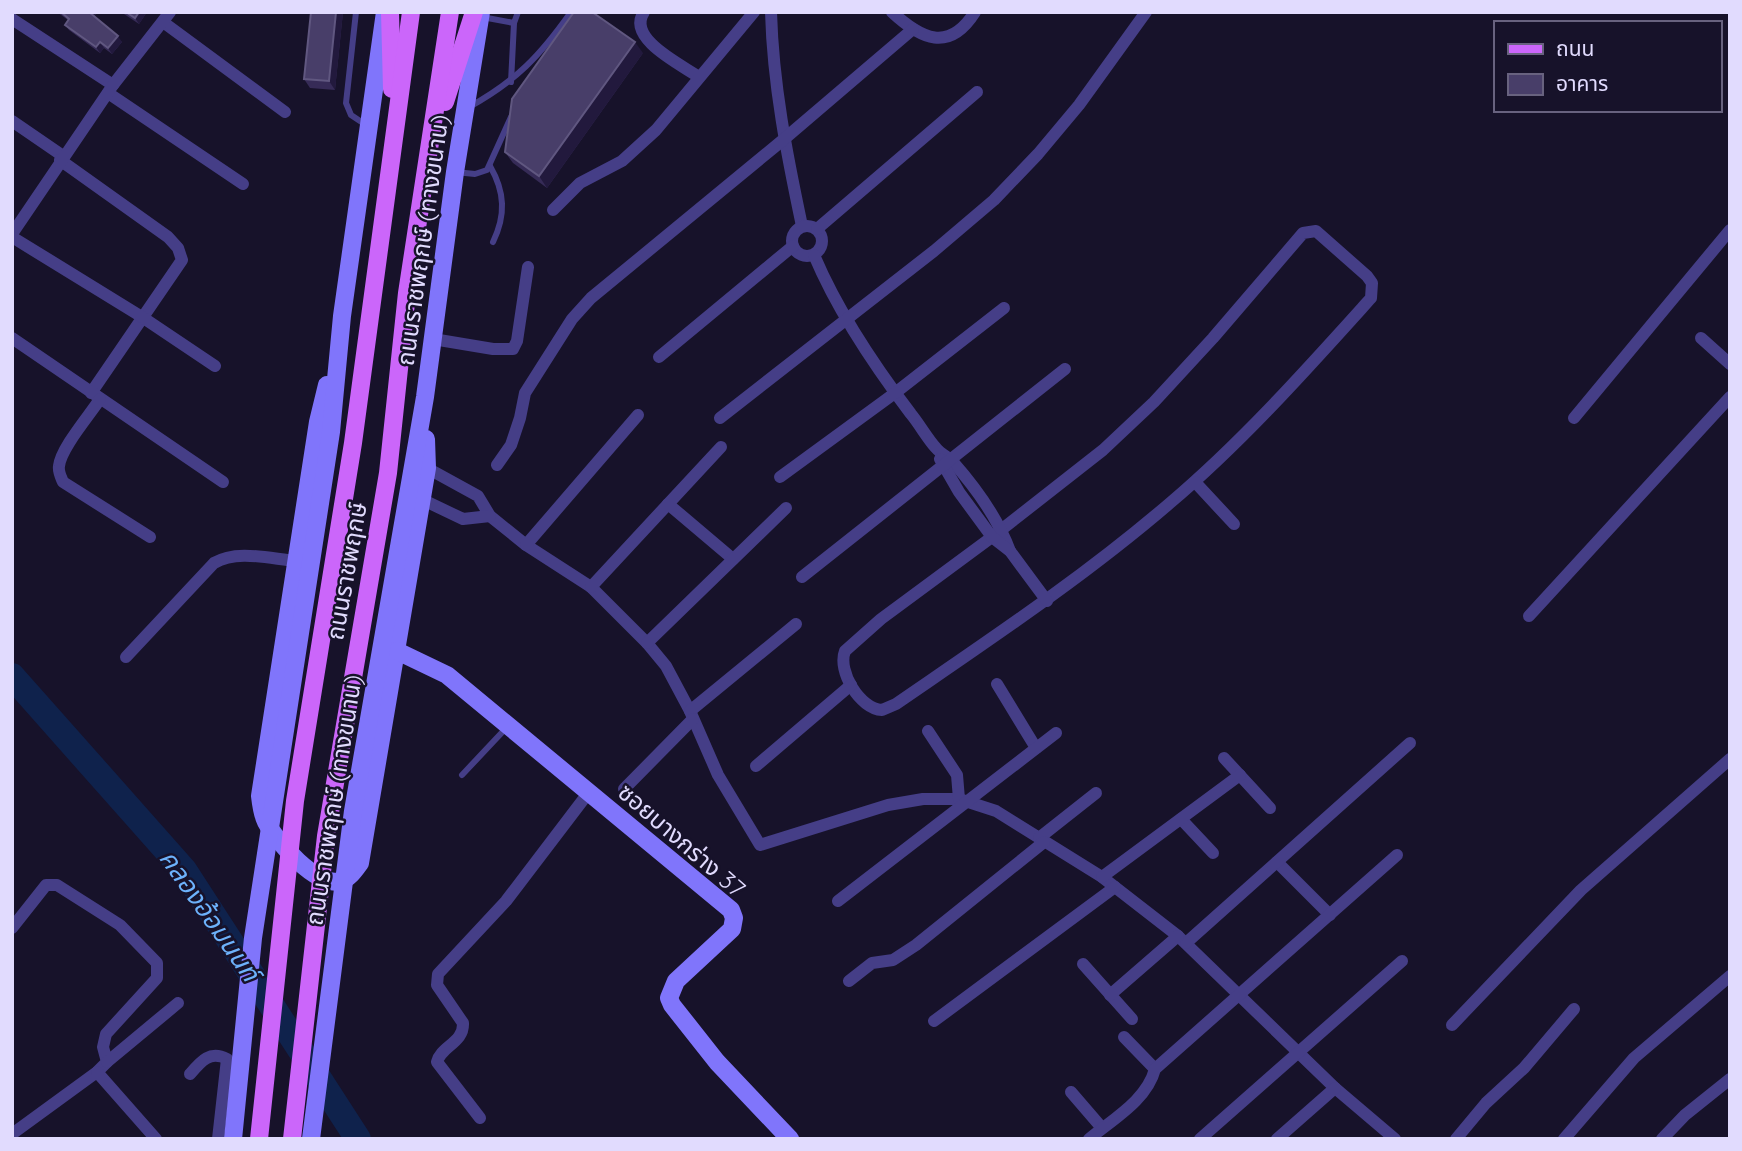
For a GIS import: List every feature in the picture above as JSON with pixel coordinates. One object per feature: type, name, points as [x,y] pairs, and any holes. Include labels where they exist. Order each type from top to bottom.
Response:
[{"type":"main road","points":[[233,1139],[253,938],[331,432],[342,316],[385,12]]},
{"type":"main road","points":[[390,12],[393,145]]},
{"type":"main road","name":"ถนนราชพฤกษ์","points":[[259,1139],[295,801],[353,443],[411,12]]},
{"type":"main road","name":"ถนนราชพฤกษ์","points":[[292,1139],[326,835],[388,473],[407,293],[450,12]]},
{"type":"main road","points":[[429,150],[479,14]]},
{"type":"main road","name":"ถนนราชพฤกษ์ (ทางขนาน)","points":[[311,1139],[353,811],[425,397],[479,14]]},
{"type":"main road","points":[[342,316],[318,422],[260,796],[262,814],[273,832],[315,876],[329,882],[340,881],[352,875],[360,863],[427,468],[425,397]]},
{"type":"main road","name":"ซอยบางกร่าง 37","points":[[397,651],[447,675],[731,910],[734,918],[732,929],[676,981],[669,998],[717,1062],[790,1139]]},
{"type":"street","points":[[644,12],[639,23],[640,31],[649,43],[699,77]]},
{"type":"street","points":[[553,210],[580,183],[622,161],[648,138],[754,12]]},
{"type":"street","points":[[771,12],[783,139],[802,226]]},
{"type":"street","points":[[892,12],[912,29],[931,39],[943,38],[958,31],[975,12]]},
{"type":"street","points":[[720,418],[934,251],[994,200],[1079,106],[1146,12]]},
{"type":"street","points":[[215,366],[13,230],[111,89],[167,17],[285,112]]},
{"type":"street","points":[[12,19],[243,184]]},
{"type":"street","points":[[497,466],[511,445],[525,393],[572,319],[591,298],[912,29]]},
{"type":"street","points":[[817,229],[977,92]]},
{"type":"street","points":[[12,121],[178,247],[182,260],[142,317],[66,450],[58,471],[64,482],[150,537]]},
{"type":"street","points":[[802,226],[817,229]]},
{"type":"street","points":[[802,226],[793,235],[793,246],[801,255],[814,254],[819,250],[822,242],[817,229]]},
{"type":"street","points":[[1574,418],[1730,230]]},
{"type":"street","points":[[1316,231],[1372,283],[1371,298],[1238,441],[1195,482],[1047,601],[888,708],[876,710],[869,706],[851,685],[843,665],[845,651],[881,619],[997,533],[1103,450],[1154,402],[1303,233],[1316,231]]},
{"type":"street","points":[[659,357],[793,246]]},
{"type":"street","points":[[814,254],[828,288],[846,320],[895,393],[1047,601]]},
{"type":"street","points":[[433,339],[505,351],[513,349],[517,341],[528,267]]},
{"type":"street","points":[[780,477],[895,393],[1004,308]]},
{"type":"street","points":[[12,338],[223,482]]},
{"type":"street","points":[[1701,338],[1730,364]]},
{"type":"street","points":[[803,577],[1065,369]]},
{"type":"street","points":[[1529,616],[1730,397]]},
{"type":"street","points":[[526,545],[638,415]]},
{"type":"street","points":[[591,587],[721,447]]},
{"type":"street","points":[[427,468],[478,496],[490,516],[526,545],[591,587],[647,643],[666,666],[692,715],[718,775],[761,845],[888,805],[923,799],[963,799],[996,811],[1102,877],[1182,940],[1335,1088],[1395,1139]]},
{"type":"street","points":[[1195,482],[1234,524]]},
{"type":"street","points":[[421,499],[463,519],[490,516]]},
{"type":"street","points":[[668,504],[733,559]]},
{"type":"street","points":[[647,643],[786,508]]},
{"type":"street","points":[[126,657],[214,563],[224,557],[245,556],[297,561]]},
{"type":"street","points":[[624,789],[692,715],[796,624]]},
{"type":"street","points":[[997,684],[1036,748]]},
{"type":"street","points":[[756,766],[851,685]]},
{"type":"street","points":[[928,731],[957,775],[963,799]]},
{"type":"street","points":[[838,901],[963,799],[1056,733]]},
{"type":"street","points":[[1110,995],[1277,862],[1410,743]]},
{"type":"street","points":[[1224,758],[1270,808]]},
{"type":"street","points":[[1452,1025],[1581,890],[1730,759]]},
{"type":"street","points":[[1102,877],[1240,775]]},
{"type":"street","points":[[480,1118],[437,1062],[441,1053],[461,1034],[463,1028],[463,1023],[437,985],[438,974],[506,901],[589,792]]},
{"type":"street","points":[[849,981],[872,963],[893,960],[916,945],[1096,793]]},
{"type":"street","points":[[1181,819],[1213,853]]},
{"type":"street","points":[[1089,1139],[1143,1095],[1151,1084],[1155,1069],[1396,855]]},
{"type":"street","points":[[1277,862],[1330,915]]},
{"type":"street","points":[[12,928],[46,885],[57,885],[120,925],[157,963],[157,978],[106,1034],[103,1047],[107,1062]]},
{"type":"street","points":[[934,1021],[1115,887]]},
{"type":"street","points":[[1200,1139],[1402,961]]},
{"type":"street","points":[[1083,964],[1132,1019]]},
{"type":"street","points":[[1563,1139],[1634,1058],[1730,976]]},
{"type":"street","points":[[12,1134],[97,1072],[178,1003]]},
{"type":"street","points":[[1456,1139],[1486,1103],[1524,1068],[1574,1009]]},
{"type":"street","points":[[1124,1037],[1155,1069]]},
{"type":"street","points":[[190,1074],[204,1058],[214,1055],[227,1059],[218,1139]]},
{"type":"street","points":[[97,1072],[156,1139]]},
{"type":"street","points":[[1662,1139],[1685,1115],[1730,1079]]},
{"type":"street","points":[[1277,1139],[1335,1088]]},
{"type":"street","points":[[1071,1092],[1102,1128]]},
{"type":"lane","points":[[356,12],[346,103],[351,115],[370,128]]},
{"type":"lane","points":[[511,82],[514,23],[518,12]]},
{"type":"lane","points":[[466,109],[511,82],[544,50],[571,12]]},
{"type":"lane","points":[[479,14],[514,23]]},
{"type":"lane","points":[[455,172],[475,174],[490,166],[514,112]]},
{"type":"lane","points":[[490,166],[497,178],[504,210],[493,242]]},
{"type":"lane","points":[[462,775],[509,725]]},
{"type":"building","points":[[61,12],[89,12],[118,36],[108,48],[100,42],[96,47],[65,25],[69,19]]},
{"type":"building","points":[[126,12],[139,12],[135,18]]},
{"type":"building","points":[[311,12],[336,12],[329,81],[304,79]]},
{"type":"building","points":[[574,12],[592,12],[635,42],[539,176],[505,152],[512,99]]},
{"type":"waterway","name":"คลองอ้อมนนท์","points":[[12,676],[184,870],[358,1139]]}]
